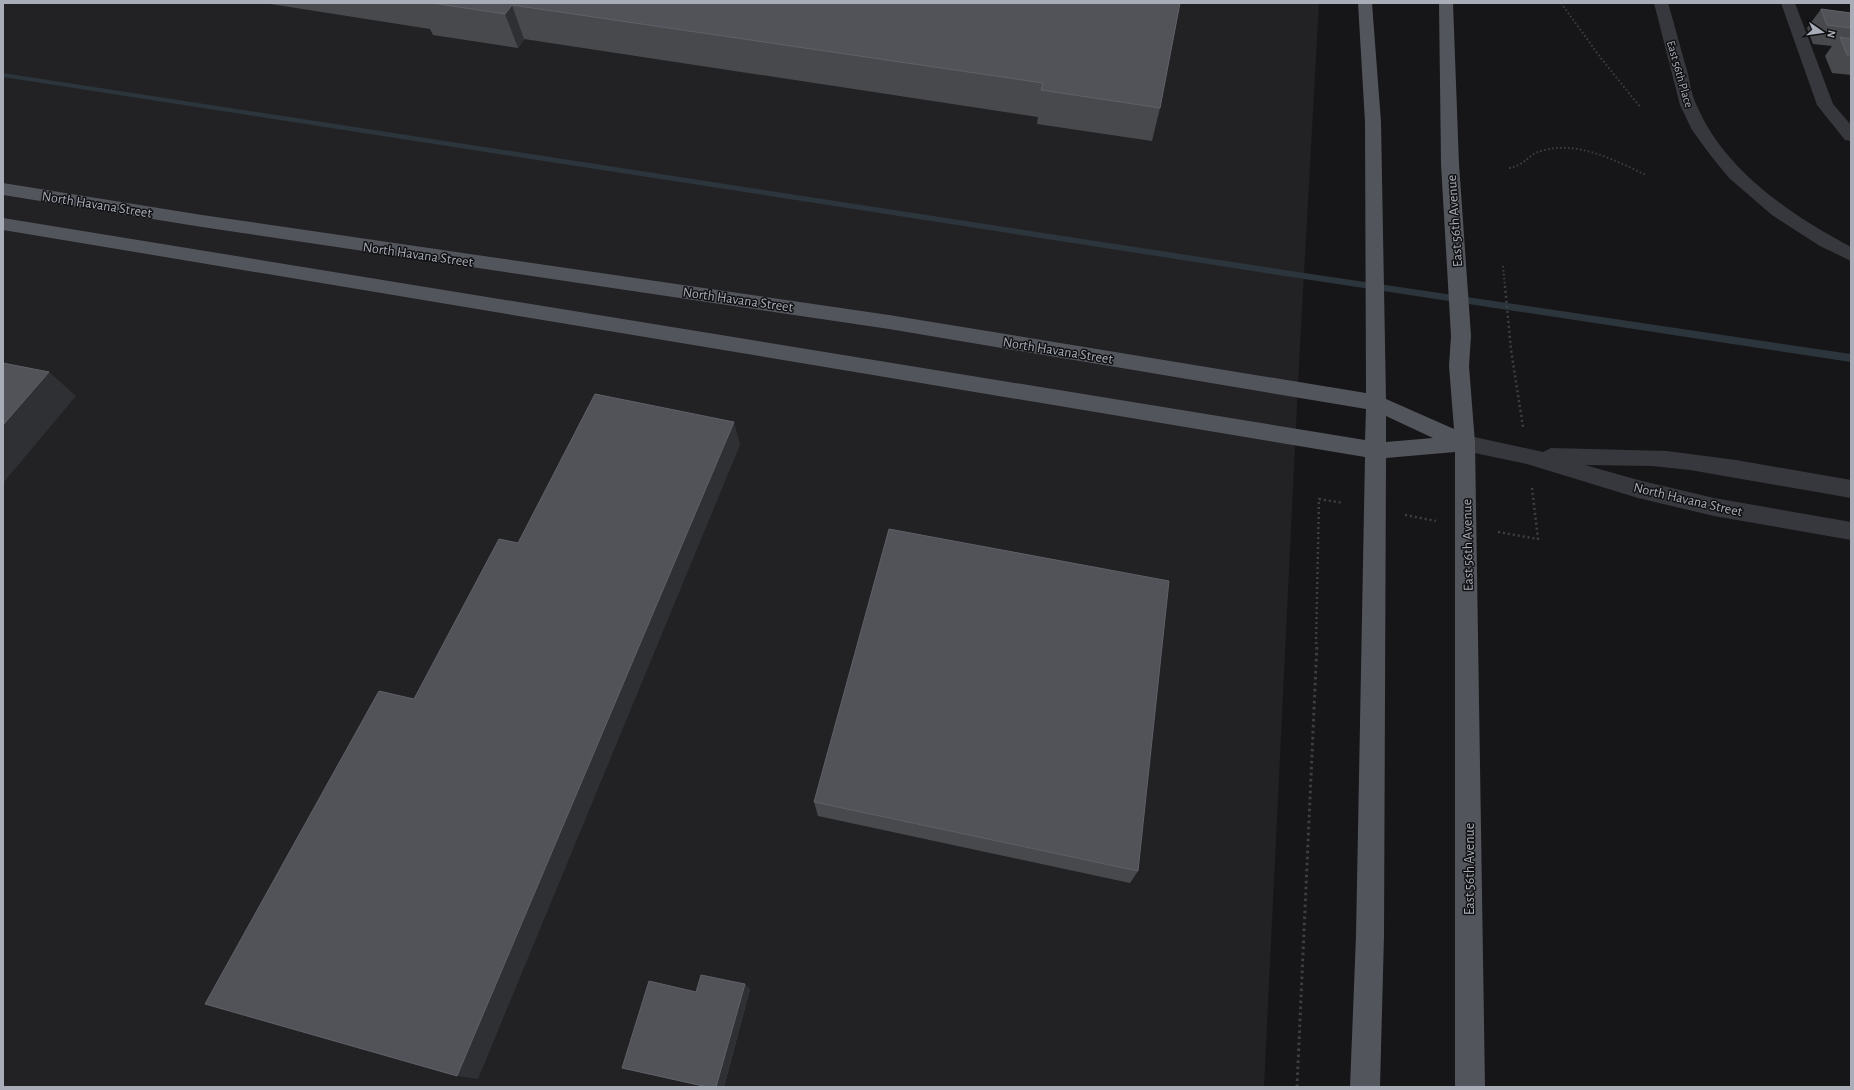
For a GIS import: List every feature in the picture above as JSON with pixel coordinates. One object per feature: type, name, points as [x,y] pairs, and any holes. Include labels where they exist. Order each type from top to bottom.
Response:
[{"type":"main road","points":[[1365,1087],[1370,936],[1375,646],[1374,450],[1376,403],[1376,247],[1373,122],[1366,3]]},
{"type":"main road","name":"East 56th Avenue","points":[[1446,3],[1450,164],[1461,336],[1459,366],[1465,443],[1470,1087]]},
{"type":"main road","name":"North Havana Street","points":[[3,189],[210,223],[875,320],[1376,403],[1465,443]]},
{"type":"main road","name":"North Havana Street","points":[[3,224],[1374,450],[1398,450],[1465,443]]},
{"type":"street","name":"East 56th Place","points":[[1661,3],[1683,90],[1694,120],[1716,153],[1753,190],[1796,222],[1851,255]]},
{"type":"street","points":[[1788,3],[1825,105],[1851,136]]},
{"type":"street","name":"North Havana Street","points":[[1465,443],[1527,456],[1638,489],[1714,507],[1851,530]]},
{"type":"street","name":"North Havana Street","points":[[1527,456],[1603,456],[1667,459],[1737,468],[1851,489]]},
{"type":"path","points":[[1561,3],[1600,57],[1641,108]]},
{"type":"path","points":[[1509,168],[1519,167],[1525,164],[1536,153],[1562,148],[1594,152],[1646,174]]},
{"type":"path","points":[[1504,266],[1511,350],[1515,376]]},
{"type":"path","points":[[1297,1087],[1316,673],[1319,499]]},
{"type":"shaded area","points":[[3,3],[1319,3],[1299,364],[1264,1087],[3,1087]]},
{"type":"building","points":[[432,3],[1180,3],[1160,108],[1041,90],[1043,83],[512,5],[505,14]]},
{"type":"building","points":[[1821,9],[1851,13],[1851,28],[1827,25]]},
{"type":"building","points":[[1840,37],[1851,39],[1851,55],[1847,55]]},
{"type":"building","points":[[3,363],[49,372],[3,425]]},
{"type":"building","points":[[595,394],[734,422],[457,1076],[205,1004],[379,691],[414,699],[499,539],[518,543]]},
{"type":"building","points":[[889,529],[1169,581],[1138,871],[814,802]]},
{"type":"building","points":[[701,975],[745,984],[716,1087],[708,1087],[622,1068],[649,981],[696,992]]},
{"type":"waterway","points":[[3,75],[1311,277],[1851,358]]}]
